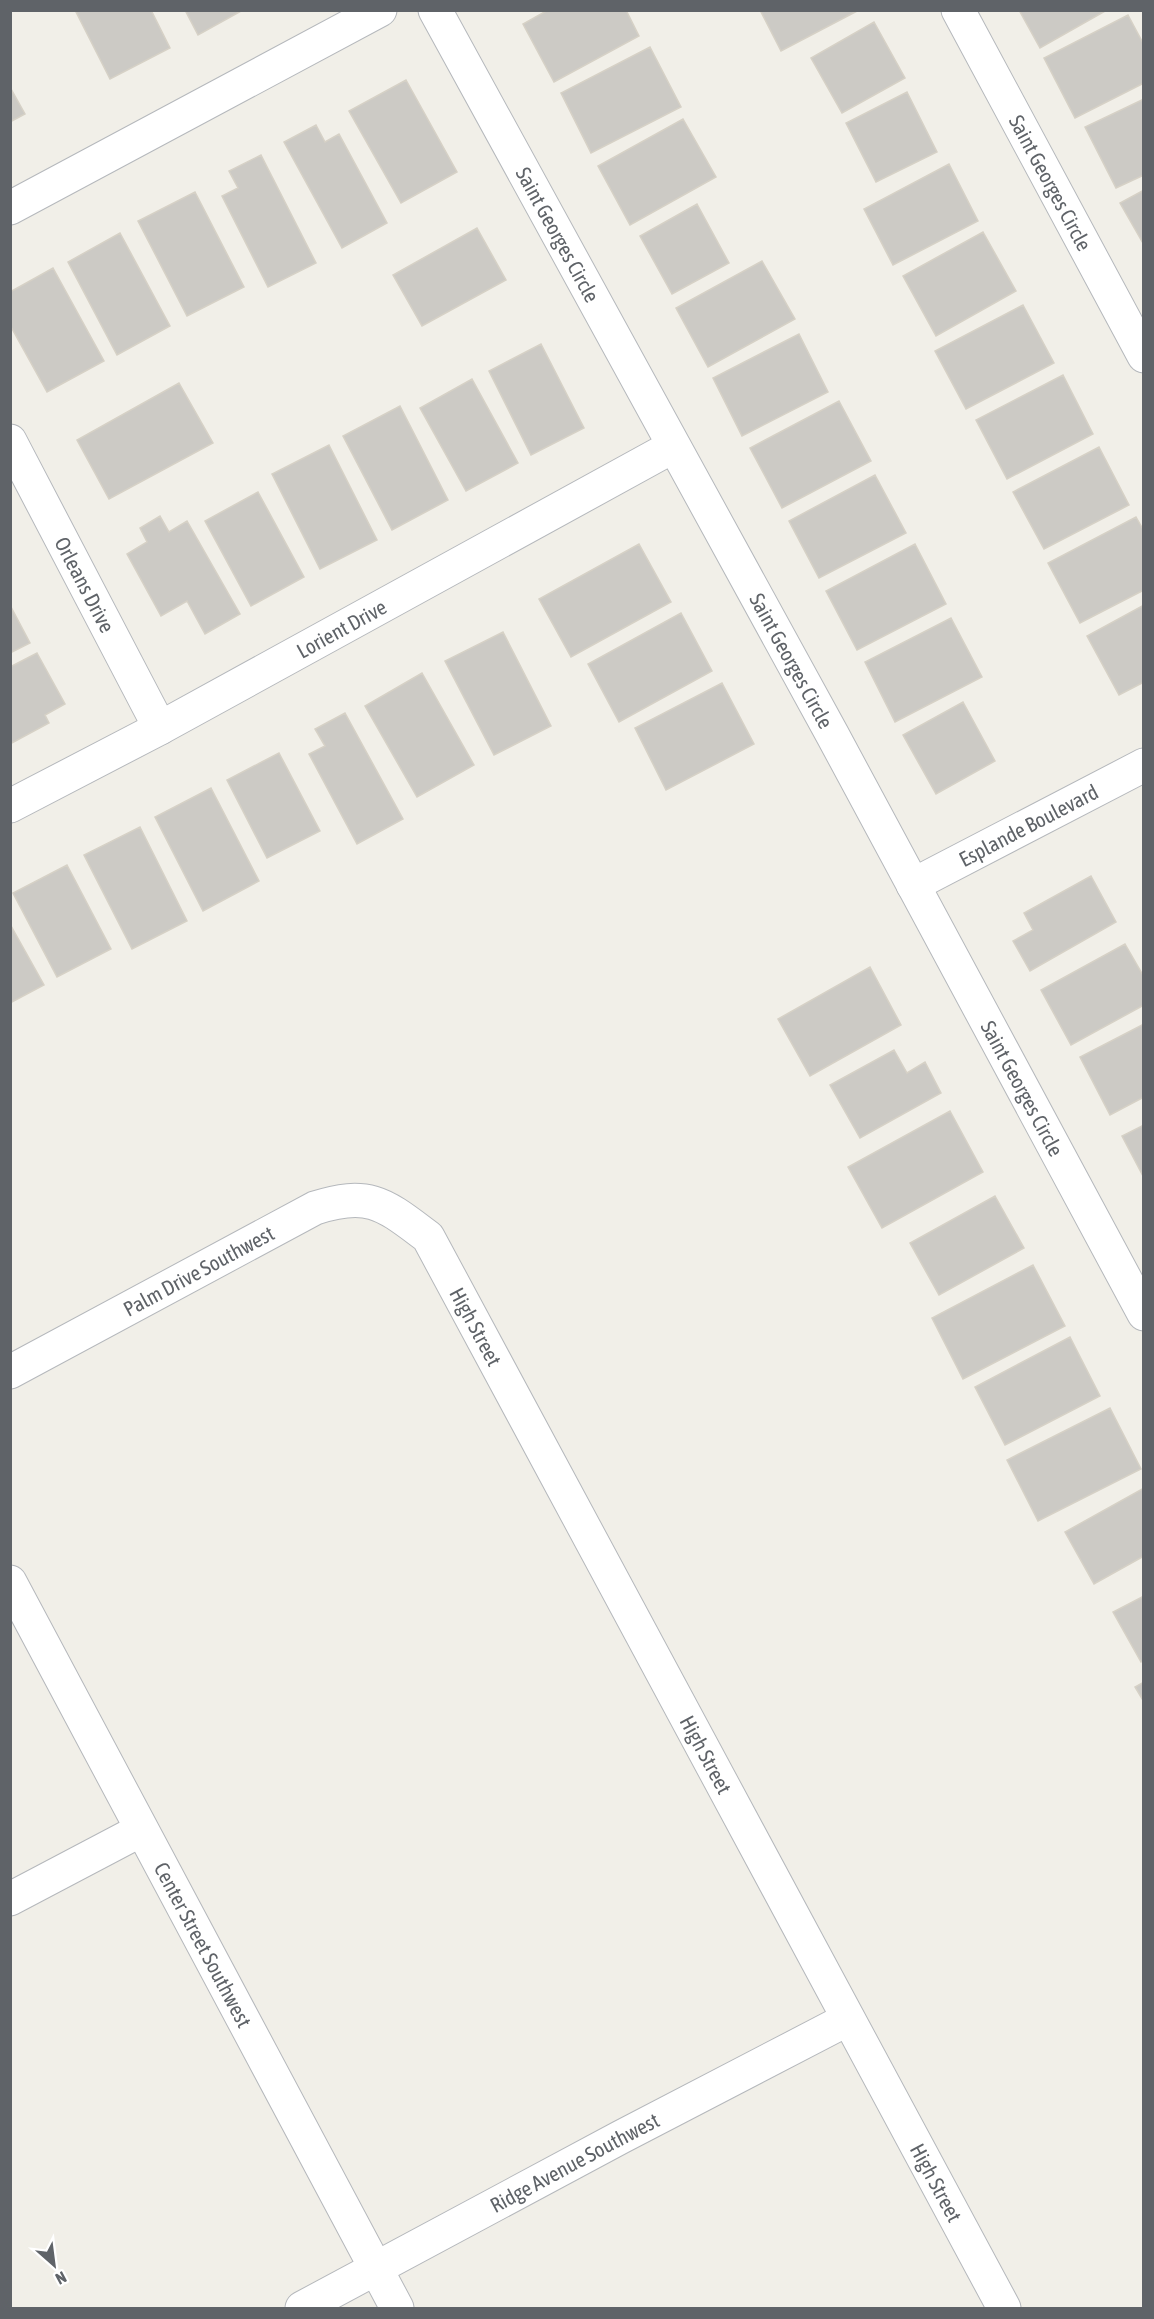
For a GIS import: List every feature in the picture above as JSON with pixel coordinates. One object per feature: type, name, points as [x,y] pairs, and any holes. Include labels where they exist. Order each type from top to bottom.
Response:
[{"type":"street","points":[[10,208],[380,10]]},
{"type":"street","name":"Saint Georges Circle","points":[[435,10],[672,447],[914,885],[1143,1314]]},
{"type":"street","name":"Saint Georges Circle","points":[[958,10],[1143,356]]},
{"type":"street","name":"Orleans Drive","points":[[10,441],[160,728]]},
{"type":"street","name":"Lorient Drive","points":[[10,806],[160,728],[672,447]]},
{"type":"street","name":"Esplande Boulevard","points":[[914,885],[1143,765]]},
{"type":"street","name":"Palm Drive Southwest","points":[[10,1372],[315,1208],[341,1199],[374,1201],[394,1211]]},
{"type":"street","name":"High Street","points":[[394,1211],[428,1237],[1004,2308]]},
{"type":"street","name":"Center Street Southwest","points":[[10,1582],[398,2308]]},
{"type":"street","points":[[10,1899],[141,1830]]},
{"type":"street","name":"Ridge Avenue Southwest","points":[[302,2308],[848,2019]]},
{"type":"building","points":[[75,10],[151,10],[170,48],[110,79]]},
{"type":"building","points":[[185,10],[243,10],[198,35]]},
{"type":"building","points":[[548,10],[626,10],[639,36],[554,82],[523,24]]},
{"type":"building","points":[[760,10],[859,10],[781,51]]},
{"type":"building","points":[[1019,10],[1107,10],[1040,48]]},
{"type":"building","points":[[1128,15],[1144,45],[1144,83],[1075,118],[1044,58]]},
{"type":"building","points":[[874,22],[905,78],[842,113],[811,58]]},
{"type":"building","points":[[650,47],[681,107],[591,153],[561,93]]},
{"type":"building","points":[[406,80],[457,172],[401,203],[349,111]]},
{"type":"building","points":[[10,87],[25,114],[10,122]]},
{"type":"building","points":[[907,92],[937,152],[876,182],[846,123]]},
{"type":"building","points":[[1144,99],[1144,175],[1116,188],[1085,127]]},
{"type":"building","points":[[683,119],[716,177],[630,225],[598,166]]},
{"type":"building","points":[[316,125],[325,142],[339,134],[387,223],[342,248],[284,142]]},
{"type":"building","points":[[261,155],[316,263],[268,287],[222,196],[238,188],[229,171]]},
{"type":"building","points":[[949,164],[978,221],[893,265],[864,209]]},
{"type":"building","points":[[1144,190],[1144,245],[1120,203]]},
{"type":"building","points":[[195,192],[244,287],[187,316],[138,221]]},
{"type":"building","points":[[697,204],[729,263],[672,294],[640,236]]},
{"type":"building","points":[[477,228],[506,280],[422,326],[393,275]]},
{"type":"building","points":[[983,232],[1016,291],[936,336],[903,276]]},
{"type":"building","points":[[120,233],[170,326],[117,355],[68,262]]},
{"type":"building","points":[[762,261],[795,319],[708,367],[676,308]]},
{"type":"building","points":[[53,268],[104,361],[47,392],[10,325],[10,292]]},
{"type":"building","points":[[1023,305],[1054,363],[966,409],[935,351]]},
{"type":"building","points":[[799,334],[828,392],[742,436],[713,378]]},
{"type":"building","points":[[541,344],[584,428],[531,455],[489,371]]},
{"type":"building","points":[[1063,375],[1093,434],[1007,479],[976,420]]},
{"type":"building","points":[[472,379],[518,463],[466,491],[420,408]]},
{"type":"building","points":[[179,383],[213,443],[109,499],[77,440]]},
{"type":"building","points":[[839,401],[871,461],[782,508],[750,448]]},
{"type":"building","points":[[400,406],[448,500],[392,530],[343,436]]},
{"type":"building","points":[[329,445],[377,540],[320,569],[272,474]]},
{"type":"building","points":[[1099,447],[1129,505],[1044,549],[1013,492]]},
{"type":"building","points":[[875,475],[906,533],[819,578],[789,521]]},
{"type":"building","points":[[258,492],[304,577],[251,606],[205,521]]},
{"type":"building","points":[[160,516],[169,532],[187,521],[240,614],[205,634],[187,601],[161,616],[127,554],[147,542],[140,528]]},
{"type":"building","points":[[1136,517],[1144,531],[1144,590],[1080,623],[1048,563]]},
{"type":"building","points":[[639,544],[671,602],[571,657],[539,599]]},
{"type":"building","points":[[915,544],[946,604],[857,650],[826,591]]},
{"type":"building","points":[[10,605],[30,643],[10,653]]},
{"type":"building","points":[[1144,605],[1144,682],[1119,695],[1087,636]]},
{"type":"building","points":[[681,613],[712,671],[619,722],[588,664]]},
{"type":"building","points":[[951,618],[982,677],[895,722],[865,662]]},
{"type":"building","points":[[503,632],[551,726],[494,755],[445,661]]},
{"type":"building","points":[[37,653],[65,704],[45,715],[49,723],[10,744],[10,667]]},
{"type":"building","points":[[422,673],[474,765],[417,797],[365,706]]},
{"type":"building","points":[[722,683],[754,744],[666,790],[635,728]]},
{"type":"building","points":[[963,702],[995,761],[936,794],[903,735]]},
{"type":"building","points":[[345,713],[403,819],[357,844],[309,754],[325,746],[315,729]]},
{"type":"building","points":[[279,753],[320,831],[267,858],[227,780]]},
{"type":"building","points":[[211,788],[259,881],[203,911],[155,817]]},
{"type":"building","points":[[140,827],[187,921],[132,949],[84,855]]},
{"type":"building","points":[[67,865],[111,949],[57,977],[13,893]]},
{"type":"building","points":[[1091,876],[1116,922],[1030,971],[1013,941],[1033,930],[1024,913]]},
{"type":"building","points":[[10,924],[44,985],[10,1003]]},
{"type":"building","points":[[1125,944],[1144,977],[1144,1005],[1071,1045],[1041,990]]},
{"type":"building","points":[[870,967],[901,1025],[810,1076],[778,1019]]},
{"type":"building","points":[[1144,1024],[1144,1097],[1110,1115],[1080,1057]]},
{"type":"building","points":[[894,1050],[907,1073],[925,1062],[941,1093],[860,1138],[830,1085]]},
{"type":"building","points":[[950,1111],[983,1172],[882,1228],[848,1167]]},
{"type":"building","points":[[1144,1125],[1144,1178],[1122,1136]]},
{"type":"building","points":[[995,1196],[1024,1248],[939,1295],[910,1243]]},
{"type":"building","points":[[1033,1265],[1065,1326],[963,1379],[932,1318]]},
{"type":"building","points":[[1070,1337],[1100,1396],[1005,1445],[975,1387]]},
{"type":"building","points":[[1110,1408],[1141,1469],[1038,1521],[1007,1460]]},
{"type":"building","points":[[1144,1488],[1144,1556],[1094,1584],[1065,1532]]},
{"type":"building","points":[[1144,1596],[1144,1660],[1141,1662],[1113,1612]]},
{"type":"building","points":[[1144,1682],[1144,1702],[1135,1687]]}]
